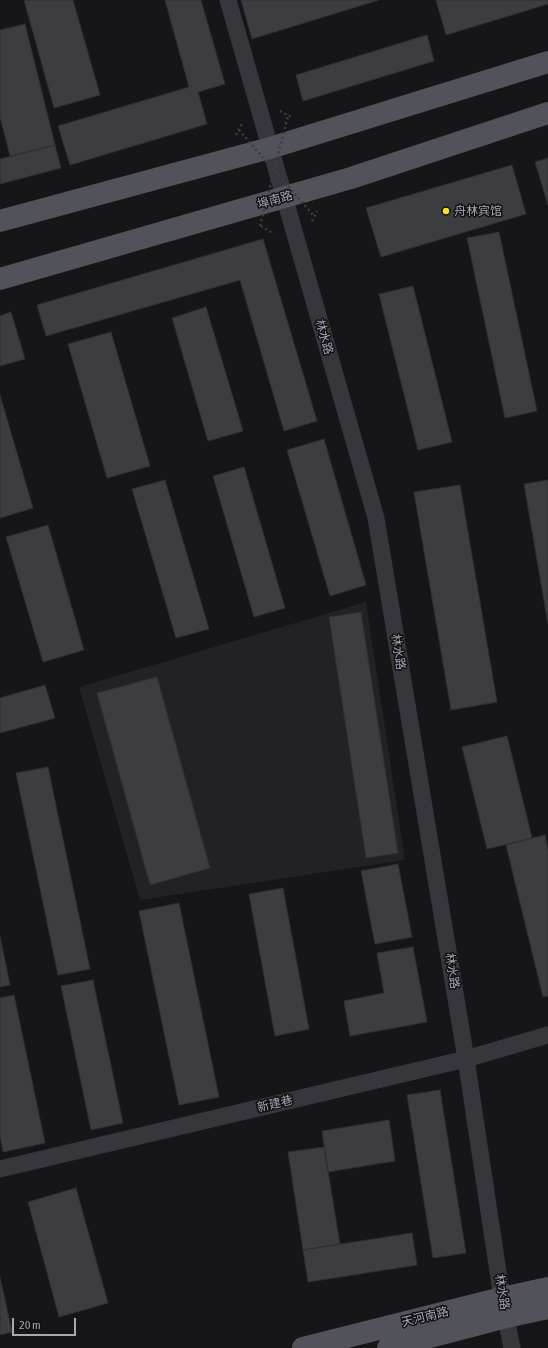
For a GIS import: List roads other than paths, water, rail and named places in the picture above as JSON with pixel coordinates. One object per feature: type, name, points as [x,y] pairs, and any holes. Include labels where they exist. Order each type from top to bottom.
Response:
[{"type":"main road","points":[[0,221],[270,148],[548,62]]},
{"type":"main road","name":"埠南路","points":[[0,279],[285,198],[351,178],[548,113]]},
{"type":"main road","name":"天河南路","points":[[388,1348],[504,1308],[548,1288]]},
{"type":"main road","name":"天河南路","points":[[303,1348],[504,1308],[548,1308]]},
{"type":"street","name":"林水路","points":[[228,0],[376,518],[466,1059],[504,1308],[512,1348]]},
{"type":"street","name":"新建巷","points":[[0,1170],[466,1059],[548,1035]]},
{"type":"place","name":"舟林宾馆","points":[[446,211]]}]
